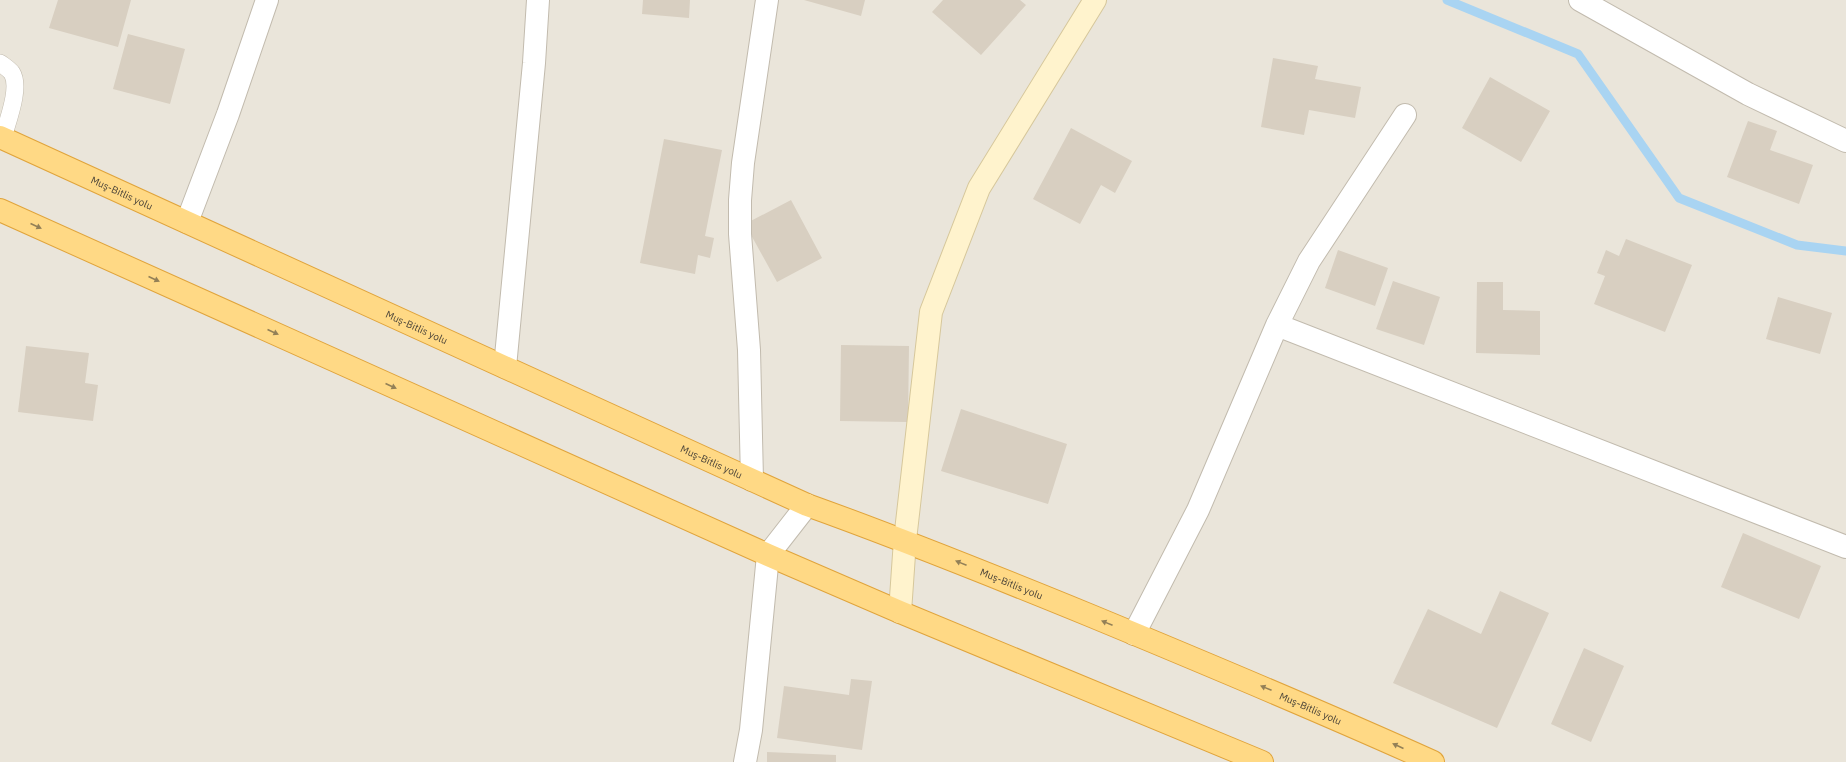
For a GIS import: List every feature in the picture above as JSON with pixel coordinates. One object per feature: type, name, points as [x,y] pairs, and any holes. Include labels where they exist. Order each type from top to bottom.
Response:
[{"type":"highway","name":"Muş-Bitlis yolu","points":[[2,138],[807,505],[906,540],[1300,702],[1433,762]]},
{"type":"highway","points":[[0,210],[768,555],[900,612],[1262,762]]},
{"type":"main road","points":[[900,612],[906,540],[931,312],[979,188],[1095,0]]},
{"type":"street","points":[[187,222],[228,114],[267,0]]},
{"type":"street","points":[[505,367],[534,63],[538,0]]},
{"type":"street","points":[[752,480],[749,350],[740,234],[740,200],[743,162],[767,0]]},
{"type":"street","points":[[1580,0],[1748,94],[1846,141]]},
{"type":"street","points":[[1134,634],[1198,510],[1277,325],[1309,261],[1405,115]]},
{"type":"street","points":[[1277,325],[1846,547]]},
{"type":"street","points":[[745,762],[751,730],[768,555],[807,505]]},
{"type":"lane","points":[[0,63],[12,73],[15,82],[15,92],[2,138]]},
{"type":"shaded area","points":[[0,0],[1846,0],[1846,762],[0,762]]},
{"type":"building","points":[[58,0],[131,0],[118,47],[49,28]]},
{"type":"building","points":[[643,0],[690,0],[689,18],[642,14]]},
{"type":"building","points":[[804,0],[865,0],[861,16]]},
{"type":"building","points":[[943,0],[1020,0],[1026,5],[981,55],[932,12]]},
{"type":"building","points":[[128,34],[185,49],[170,104],[113,89]]},
{"type":"building","points":[[1273,58],[1318,66],[1315,79],[1361,87],[1355,118],[1309,110],[1304,135],[1261,127]]},
{"type":"building","points":[[1490,77],[1550,111],[1521,162],[1462,128]]},
{"type":"building","points":[[1748,121],[1777,131],[1770,150],[1813,165],[1799,204],[1727,177]]},
{"type":"building","points":[[1071,128],[1132,161],[1115,193],[1101,185],[1080,224],[1033,199]]},
{"type":"building","points":[[664,139],[722,150],[705,236],[714,238],[710,258],[698,255],[695,274],[640,263]]},
{"type":"building","points":[[791,200],[822,258],[777,282],[745,224]]},
{"type":"building","points":[[1626,239],[1692,265],[1665,332],[1594,304],[1605,276],[1597,273],[1606,250],[1619,256]]},
{"type":"building","points":[[1338,250],[1388,268],[1375,306],[1325,288]]},
{"type":"building","points":[[1393,281],[1440,297],[1424,345],[1376,329]]},
{"type":"building","points":[[1477,282],[1503,282],[1503,310],[1540,311],[1540,355],[1476,353]]},
{"type":"building","points":[[1778,297],[1832,313],[1820,354],[1766,339]]},
{"type":"building","points":[[841,345],[909,346],[908,422],[840,421]]},
{"type":"building","points":[[26,346],[89,353],[85,383],[98,385],[93,421],[18,412]]},
{"type":"building","points":[[961,409],[1067,444],[1048,504],[941,471]]},
{"type":"building","points":[[1743,533],[1821,566],[1799,619],[1721,587]]},
{"type":"building","points":[[1500,591],[1549,613],[1497,728],[1393,683],[1428,609],[1481,634]]},
{"type":"building","points":[[1584,648],[1624,666],[1591,742],[1551,724]]},
{"type":"building","points":[[851,679],[872,681],[862,750],[777,738],[784,686],[849,695]]},
{"type":"building","points":[[767,752],[836,755],[836,762],[767,762]]},
{"type":"waterway","points":[[1447,0],[1578,54],[1679,198],[1797,245],[1846,251]]}]
